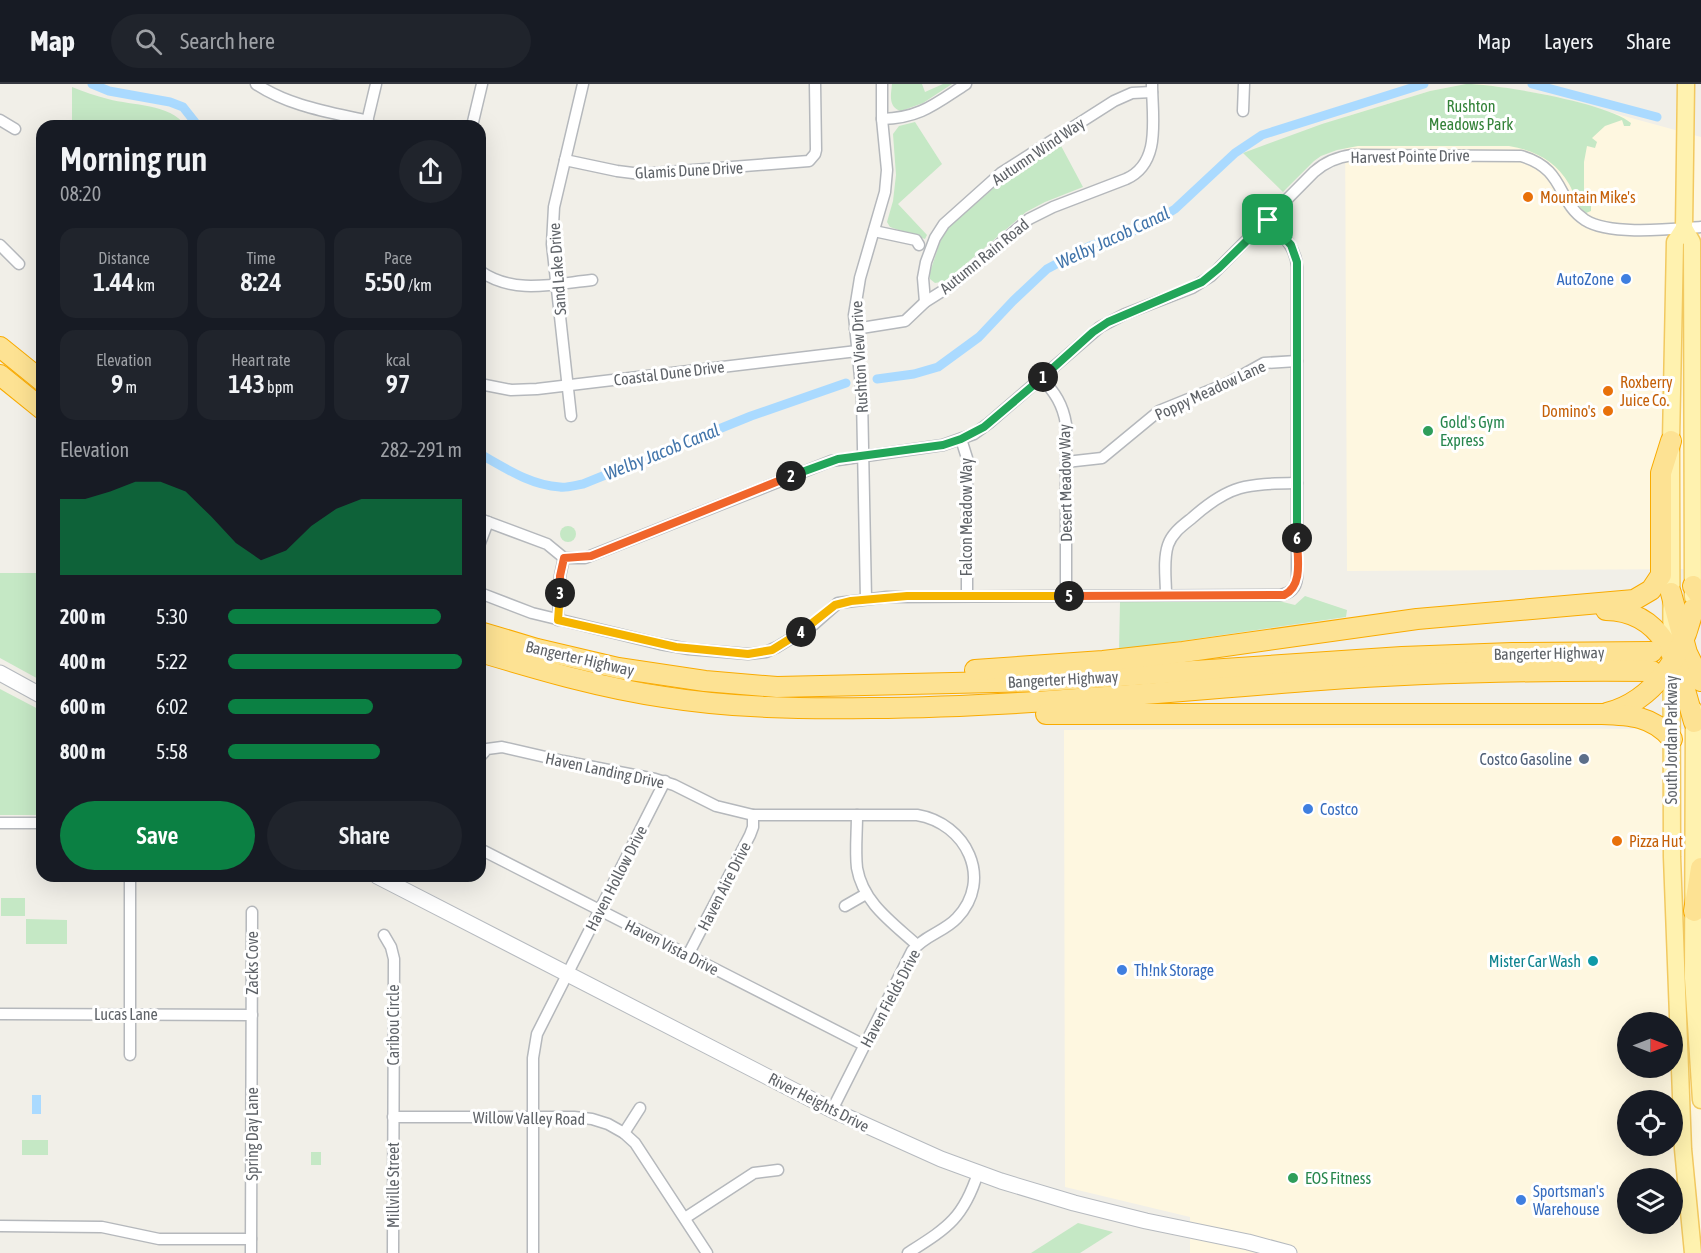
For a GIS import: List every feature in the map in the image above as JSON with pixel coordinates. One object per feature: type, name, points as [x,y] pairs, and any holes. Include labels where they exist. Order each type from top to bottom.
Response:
[{"type":"highway","points":[[0,347],[36,376]]},
{"type":"highway","points":[[0,375],[36,404]]},
{"type":"highway","points":[[808,686],[868,678],[1103,661],[1417,619],[1630,601],[1646,594],[1657,582],[1661,568],[1661,473],[1671,441]]},
{"type":"highway","points":[[1671,593],[1679,662],[1694,722]]},
{"type":"highway","points":[[1599,714],[1617,710],[1643,695],[1679,662],[1696,598]]},
{"type":"highway","points":[[1556,608],[1617,610],[1633,614],[1654,628],[1679,662]]},
{"type":"highway","name":"Bangerter Highway","points":[[486,634],[585,661],[657,675],[744,685],[808,686],[1045,681],[1402,657],[1512,653],[1679,662]]},
{"type":"highway","name":"Bangerter Highway","points":[[486,654],[591,684],[665,698],[734,705],[855,708],[1042,703],[1321,680],[1679,662]]},
{"type":"highway","points":[[855,708],[1074,714],[1599,714],[1628,716],[1652,721],[1672,739]]},
{"type":"highway","points":[[1694,911],[1701,868]]},
{"type":"main road","points":[[1686,84],[1684,228],[1692,242],[1696,598]]},
{"type":"main road","points":[[1671,593],[1675,242],[1684,228]]},
{"type":"main road","name":"South Jordan Parkway","points":[[1679,662],[1672,739],[1672,857],[1682,1132],[1693,1253]]},
{"type":"main road","name":"South Jordan Parkway","points":[[1694,722],[1694,1010],[1701,1100]]},
{"type":"street","points":[[256,84],[295,104],[356,120]]},
{"type":"street","points":[[368,120],[376,84]]},
{"type":"street","points":[[473,120],[482,84]]},
{"type":"street","name":"Sand Lake Drive","points":[[571,416],[552,225],[554,207],[583,84]]},
{"type":"street","name":"Glamis Dune Drive","points":[[565,160],[641,174],[805,162],[813,158],[816,150],[815,84]]},
{"type":"street","name":"Rushton View Drive","points":[[866,599],[864,455],[855,329],[857,290],[880,233],[886,181],[882,84]]},
{"type":"street","points":[[882,120],[907,117],[921,112],[966,84]]},
{"type":"street","points":[[1244,84],[1244,111]]},
{"type":"street","name":"Autumn Wind Way","points":[[925,302],[923,278],[930,248],[944,224],[1001,173],[1120,97],[1152,88]]},
{"type":"street","name":"Autumn Rain Road","points":[[855,329],[905,321],[925,302],[952,285],[1022,224],[1036,215],[1137,173],[1146,162],[1151,148],[1152,88]]},
{"type":"street","points":[[0,120],[15,129]]},
{"type":"street","name":"Harvest Pointe Drive","points":[[564,558],[591,556],[825,463],[864,455],[943,445],[961,439],[984,427],[1093,332],[1108,322],[1202,282],[1268,220],[1319,167],[1338,158],[1352,155],[1513,155],[1535,161],[1548,170],[1558,181],[1576,211],[1592,224],[1617,229],[1701,227]]},
{"type":"street","points":[[486,594],[532,613],[676,647],[754,654],[777,647],[813,625],[838,603],[866,599],[907,596],[1280,595],[1292,590],[1297,578],[1296,257],[1291,245],[1268,220]]},
{"type":"street","points":[[880,233],[916,240],[919,245],[930,248]]},
{"type":"street","points":[[0,245],[19,264]]},
{"type":"street","points":[[486,275],[511,285],[524,286],[592,280]]},
{"type":"street","name":"Coastal Dune Drive","points":[[486,385],[511,390],[568,386],[857,351]]},
{"type":"street","name":"Poppy Meadow Lane","points":[[1066,462],[1106,456],[1159,411],[1228,384],[1264,363],[1297,361]]},
{"type":"street","name":"Desert Meadow Way","points":[[1041,378],[1053,390],[1063,410],[1066,424],[1066,596]]},
{"type":"street","name":"Falcon Meadow Way","points":[[961,439],[967,458],[967,596]]},
{"type":"street","points":[[1166,595],[1166,554],[1169,541],[1177,530],[1209,502],[1226,492],[1244,486],[1297,483]]},
{"type":"street","points":[[486,521],[547,544],[564,558],[560,576],[558,620]]},
{"type":"street","points":[[0,674],[36,693]]},
{"type":"street","name":"Haven Landing Drive","points":[[486,750],[492,747],[502,747],[665,782],[716,806],[753,815],[856,815]]},
{"type":"street","name":"Haven Hollow Drive","points":[[532,1253],[534,1046],[541,1023],[665,782]]},
{"type":"street","name":"Haven Aire Drive","points":[[688,955],[750,835],[753,815]]},
{"type":"street","points":[[856,815],[857,868],[866,894],[880,911],[917,945]]},
{"type":"street","name":"Haven Fields Drive","points":[[832,1110],[909,957],[917,945],[952,923],[968,902],[974,877],[968,852],[954,831],[942,823],[930,818],[911,815],[856,815]]},
{"type":"street","points":[[0,823],[36,823]]},
{"type":"street","name":"Haven Vista Drive","points":[[486,852],[864,1045]]},
{"type":"street","points":[[130,882],[130,1055]]},
{"type":"street","name":"River Heights Drive","points":[[389,882],[832,1110],[904,1143],[978,1173],[1026,1189],[1103,1211],[1222,1236],[1289,1253]]},
{"type":"street","points":[[845,906],[866,894]]},
{"type":"street","name":"Zacks Cove","points":[[252,912],[252,1015]]},
{"type":"street","name":"Caribou Circle","points":[[384,935],[391,947],[394,959],[393,1117]]},
{"type":"street","name":"Lucas Lane","points":[[0,1014],[252,1015]]},
{"type":"street","name":"Spring Day Lane","points":[[251,1253],[252,1015]]},
{"type":"street","points":[[624,1133],[640,1108]]},
{"type":"street","name":"Willow Valley Road","points":[[393,1117],[533,1117],[592,1119],[608,1124],[624,1133],[640,1150],[707,1253]]},
{"type":"street","name":"Millville Street","points":[[393,1117],[393,1253]]},
{"type":"street","points":[[685,1218],[754,1173],[778,1170]]},
{"type":"street","points":[[908,1253],[947,1227],[957,1216],[970,1197],[978,1173]]},
{"type":"street","points":[[0,1226],[102,1227],[150,1238],[251,1239]]},
{"type":"shaded area","points":[[1466,84],[1483,84],[1547,95],[1701,137],[1701,569],[1347,571],[1345,117],[1430,91]]},
{"type":"shaded area","points":[[1701,729],[1701,1253],[1190,1253],[1190,1217],[1065,1187],[1064,730]]},
{"type":"green space","points":[[892,84],[922,84],[925,92],[943,84],[952,84],[923,103],[901,111],[892,104]]},
{"type":"green space","name":"Rushton Meadows Park","points":[[1466,84],[1502,87],[1552,96],[1600,108],[1631,123],[1630,126],[1624,126],[1622,120],[1605,126],[1592,138],[1597,142],[1595,148],[1587,146],[1584,162],[1584,195],[1591,196],[1591,211],[1586,213],[1582,210],[1564,176],[1551,163],[1527,150],[1509,146],[1358,146],[1337,150],[1314,161],[1283,192],[1243,153],[1322,124],[1430,91]]},
{"type":"green space","points":[[72,87],[108,99],[160,109],[180,120],[72,120]]},
{"type":"green space","points":[[915,122],[942,164],[898,204],[927,235],[925,239],[890,227],[887,222],[893,201],[896,175],[893,134],[899,126]]},
{"type":"green space","points":[[1059,142],[1083,187],[1026,212],[946,281],[935,283],[930,279],[930,272],[940,242],[948,228],[1004,179]]},
{"type":"green space","points":[[565,526],[571,526],[576,534],[574,540],[565,542],[560,537],[560,531]]},
{"type":"green space","points":[[0,573],[36,573],[36,678],[0,658]]},
{"type":"green space","points":[[1305,596],[1347,610],[1346,617],[1119,650],[1120,602],[1279,601],[1295,605]]},
{"type":"green space","points":[[0,689],[36,708],[36,815],[0,815]]},
{"type":"green space","points":[[1,898],[25,898],[25,916],[1,916]]},
{"type":"green space","points":[[26,919],[67,920],[67,944],[26,944]]},
{"type":"green space","points":[[22,1140],[48,1140],[48,1155],[22,1155]]},
{"type":"green space","points":[[311,1152],[321,1152],[321,1165],[311,1165]]},
{"type":"green space","points":[[1078,1223],[1113,1232],[1080,1253],[1031,1253]]},
{"type":"water","points":[[32,1095],[41,1095],[41,1114],[32,1114]]},
{"type":"waterway","name":"Welby Jacob Canal","points":[[92,84],[109,91],[170,102],[183,107],[193,120]]},
{"type":"waterway","name":"Welby Jacob Canal","points":[[877,379],[914,374],[938,367],[979,337],[1047,269],[1090,246],[1148,226],[1175,209],[1235,153],[1262,135],[1424,84]]},
{"type":"waterway","name":"Welby Jacob Canal","points":[[1532,84],[1657,117]]},
{"type":"waterway","name":"Welby Jacob Canal","points":[[486,457],[538,483],[563,487],[583,484],[751,416],[846,383]]},
{"type":"place","name":"Mountain Mike's","points":[[1528,197]]},
{"type":"place","name":"AutoZone","points":[[1626,279]]},
{"type":"place","name":"Roxberry Juice Co.","points":[[1608,391]]},
{"type":"place","name":"Domino's","points":[[1608,411]]},
{"type":"place","name":"Gold's Gym Express","points":[[1428,431]]},
{"type":"place","name":"Costco Gasoline","points":[[1584,759]]},
{"type":"place","name":"Costco","points":[[1308,809]]},
{"type":"place","name":"Pizza Hut","points":[[1617,841]]},
{"type":"place","name":"Mister Car Wash","points":[[1593,961]]},
{"type":"place","name":"Th!nk Storage","points":[[1122,970]]},
{"type":"place","name":"EOS Fitness","points":[[1293,1178]]},
{"type":"place","name":"Sportsman's Warehouse","points":[[1521,1200]]},
{"type":"route","points":[[1268,220],[1291,245],[1297,267],[1297,578],[1295,586],[1288,593],[1284,595],[907,596],[866,599],[838,603],[813,625],[777,647],[754,654],[676,647],[558,620],[560,576],[564,558],[591,556],[831,461],[943,445],[974,434],[1093,332],[1125,314],[1202,282],[1268,220]]}]
